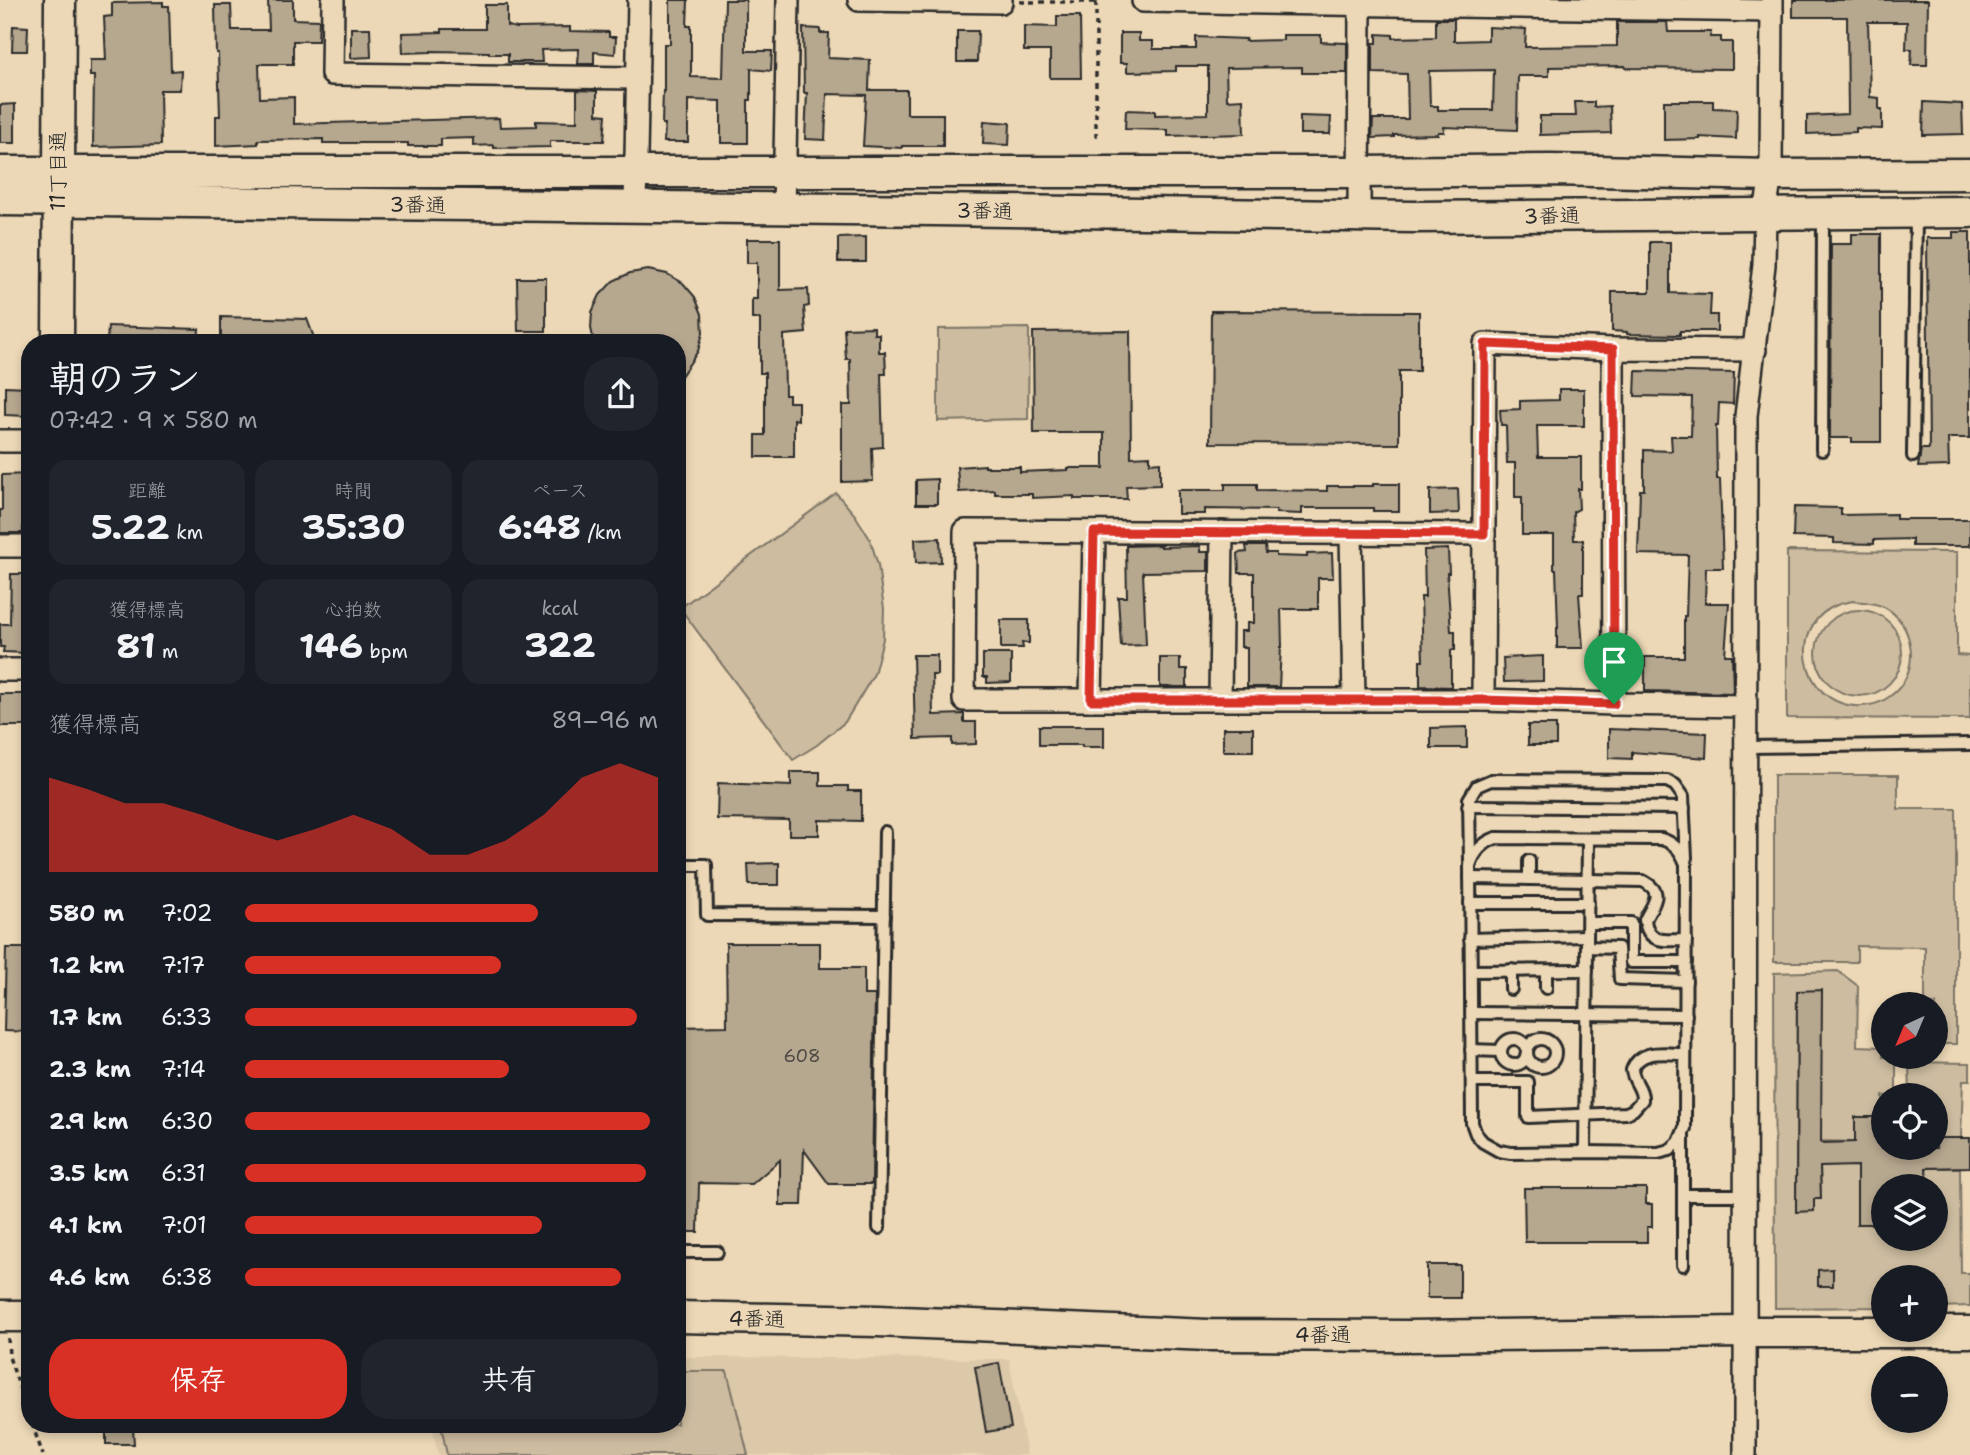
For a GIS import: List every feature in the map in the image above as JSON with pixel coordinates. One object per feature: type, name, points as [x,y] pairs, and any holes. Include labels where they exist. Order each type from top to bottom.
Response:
[{"type":"street","name":"11丁目通","points":[[58,334],[60,0]]},
{"type":"street","points":[[333,0],[332,74],[637,78]]},
{"type":"street","points":[[635,208],[639,0]]},
{"type":"street","points":[[785,210],[788,0]]},
{"type":"street","points":[[859,0],[1001,1]]},
{"type":"street","points":[[1143,1],[1772,5],[1771,175],[1765,213],[1764,265],[1746,416],[1745,1455]]},
{"type":"street","points":[[1359,216],[1360,4]]},
{"type":"street","name":"3番通","points":[[0,200],[58,186],[636,173],[1551,170],[1771,175],[1970,174]]},
{"type":"street","name":"3番通","points":[[0,172],[58,186],[635,208],[1414,218],[1970,212]]},
{"type":"street","points":[[1483,700],[1485,344],[1613,349],[1755,350]]},
{"type":"street","points":[[1613,349],[1614,704]]},
{"type":"street","points":[[0,441],[21,441]]},
{"type":"street","points":[[1484,534],[965,531],[964,700],[1483,700],[1745,706]]},
{"type":"street","points":[[1091,700],[1094,532]]},
{"type":"street","points":[[1220,700],[1223,532]]},
{"type":"street","points":[[1351,533],[1354,700]]},
{"type":"street","points":[[0,546],[21,546]]},
{"type":"street","points":[[0,670],[21,670]]},
{"type":"street","name":"4番通","points":[[686,1317],[878,1321],[1209,1335],[1970,1332]]},
{"type":"lane","points":[[1913,456],[1916,212]]},
{"type":"lane","points":[[1822,450],[1823,213]]},
{"type":"lane","points":[[1745,747],[1970,744]]},
{"type":"lane","points":[[1683,1135],[1674,1148],[1658,1153],[1510,1153],[1491,1148],[1476,1134],[1472,1123],[1468,806],[1477,786],[1491,780],[1653,780],[1667,781],[1675,785],[1683,796],[1686,864],[1683,1265]]},
{"type":"lane","points":[[1468,806],[1684,808]]},
{"type":"lane","points":[[879,1227],[886,832]]},
{"type":"lane","points":[[1470,874],[1472,858],[1486,842],[1496,838],[1661,839],[1680,851],[1686,864]]},
{"type":"lane","points":[[1586,1152],[1588,839]]},
{"type":"lane","points":[[1529,861],[1529,878]]},
{"type":"lane","points":[[686,865],[706,865],[707,915],[884,915]]},
{"type":"lane","points":[[1470,874],[1637,880],[1648,883],[1656,898],[1645,920],[1648,932],[1656,939],[1686,940]]},
{"type":"lane","points":[[1470,903],[1588,903]]},
{"type":"lane","points":[[1588,923],[1631,923],[1631,962],[1686,962]]},
{"type":"lane","points":[[1470,939],[1587,942],[1618,948],[1620,979],[1686,981]]},
{"type":"lane","points":[[1511,970],[1511,989]]},
{"type":"lane","points":[[1471,971],[1587,970]]},
{"type":"lane","points":[[1546,971],[1546,988]]},
{"type":"lane","points":[[1472,1013],[1686,1015]]},
{"type":"lane","points":[[1541,1039],[1542,1014]]},
{"type":"lane","points":[[1541,1039],[1529,1045],[1527,1054],[1523,1062],[1510,1065],[1503,1060],[1500,1051],[1503,1043],[1515,1038],[1523,1042],[1527,1054],[1531,1062],[1535,1065],[1544,1066],[1552,1062],[1555,1049],[1549,1041],[1541,1039]]},
{"type":"lane","points":[[1471,1050],[1500,1051]]},
{"type":"lane","points":[[1472,1082],[1528,1082],[1528,1117],[1626,1113],[1638,1106],[1642,1100],[1632,1070],[1641,1056],[1685,1054]]},
{"type":"lane","points":[[1683,1195],[1746,1195]]},
{"type":"lane","points":[[686,1252],[717,1252]]},
{"type":"path","points":[[1001,1],[1097,1],[1096,137]]},
{"type":"path","points":[[12,1316],[9,1357],[21,1391]]},
{"type":"path","points":[[35,1433],[43,1455]]},
{"type":"shaded area","points":[[1029,328],[1028,419],[938,421],[938,329]]},
{"type":"shaded area","points":[[836,493],[855,515],[870,539],[878,565],[884,609],[883,639],[874,674],[845,722],[793,760],[686,616],[686,604]]},
{"type":"shaded area","points":[[1787,551],[1957,552],[1957,655],[1970,656],[1970,719],[1787,718]],"holes":[[[1851,601],[1880,605],[1893,613],[1909,640],[1910,661],[1904,681],[1894,693],[1875,704],[1848,705],[1830,698],[1817,685],[1808,668],[1806,650],[1810,632],[1820,616],[1837,605]]]},
{"type":"shaded area","points":[[1859,610],[1876,613],[1890,622],[1899,636],[1902,653],[1899,670],[1890,684],[1876,693],[1859,696],[1842,693],[1828,684],[1819,670],[1816,653],[1819,636],[1828,622],[1842,613]]},
{"type":"shaded area","points":[[1774,775],[1898,775],[1898,809],[1956,809],[1956,1044],[1948,1044],[1948,992],[1925,992],[1925,947],[1857,946],[1857,962],[1774,962]]},
{"type":"shaded area","points":[[1838,971],[1858,986],[1857,1046],[1871,1047],[1871,1069],[1896,1069],[1896,1083],[1871,1083],[1871,1128],[1855,1142],[1817,1141],[1797,991],[1796,1211],[1814,1211],[1814,1199],[1821,1199],[1820,1167],[1857,1165],[1871,1197],[1871,1251],[1948,1251],[1948,1174],[1926,1174],[1926,1168],[1960,1168],[1961,1273],[1970,1273],[1970,1306],[1948,1307],[1948,1265],[1871,1265],[1871,1307],[1775,1308],[1774,973]]},
{"type":"shaded area","points":[[1948,1063],[1970,1063],[1970,1080],[1963,1080],[1961,1138],[1948,1138],[1948,1083],[1910,1083],[1909,1069],[1948,1069]]},
{"type":"shaded area","points":[[686,1357],[1009,1359],[1027,1455],[438,1455],[434,1433],[686,1433]]},
{"type":"shaded area","points":[[686,1371],[727,1371],[748,1455],[447,1455],[443,1433],[686,1433]]},
{"type":"building","points":[[268,0],[293,0],[293,19],[319,20],[318,41],[293,41],[293,64],[259,64],[260,98],[294,97],[294,124],[499,118],[500,127],[536,126],[536,121],[577,122],[577,90],[597,91],[597,114],[606,115],[604,141],[550,141],[550,147],[494,148],[494,145],[474,146],[474,138],[441,139],[441,146],[408,146],[408,143],[323,143],[323,139],[258,140],[258,144],[216,146],[216,116],[220,116],[215,5],[231,5],[232,30],[269,30]]},
{"type":"building","points":[[670,0],[688,0],[691,77],[723,78],[725,0],[746,0],[746,51],[772,51],[771,71],[751,69],[748,143],[721,143],[721,101],[688,100],[688,142],[664,142],[664,44],[670,44]]},
{"type":"building","points":[[1793,0],[1928,0],[1927,65],[1911,65],[1912,49],[1906,49],[1907,22],[1868,22],[1870,97],[1879,98],[1882,129],[1856,128],[1856,132],[1807,134],[1807,116],[1848,114],[1847,17],[1793,17]]},
{"type":"building","points":[[163,2],[163,6],[169,6],[171,71],[181,70],[180,90],[160,90],[161,145],[93,147],[94,76],[90,76],[90,60],[106,60],[104,17],[112,16],[112,3]]},
{"type":"building","points":[[485,5],[507,5],[507,26],[570,27],[570,31],[609,32],[609,37],[616,37],[615,54],[594,52],[594,64],[578,64],[579,49],[541,50],[542,62],[508,62],[508,54],[489,52],[403,53],[402,33],[485,29]]},
{"type":"building","points":[[1057,16],[1080,16],[1081,78],[1050,78],[1050,51],[1024,51],[1024,26],[1057,27]]},
{"type":"building","points":[[1436,19],[1454,19],[1454,41],[1488,40],[1488,27],[1526,29],[1525,47],[1617,46],[1617,22],[1667,22],[1668,32],[1711,32],[1710,37],[1721,37],[1721,42],[1732,42],[1732,69],[1549,67],[1549,76],[1518,76],[1517,130],[1444,127],[1444,132],[1438,134],[1372,138],[1373,119],[1408,119],[1407,74],[1373,73],[1373,43],[1377,43],[1377,34],[1393,35],[1393,38],[1436,37]],"holes":[[[1494,70],[1493,110],[1438,110],[1438,106],[1430,106],[1429,71]]]},
{"type":"building","points":[[13,26],[28,27],[27,51],[12,51]]},
{"type":"building","points":[[351,28],[370,28],[371,57],[351,58]]},
{"type":"building","points":[[803,28],[820,29],[820,33],[829,33],[828,58],[870,60],[869,90],[907,90],[907,114],[943,114],[943,146],[863,146],[866,95],[827,94],[825,140],[805,139],[807,93],[804,93]]},
{"type":"building","points":[[957,31],[978,31],[977,62],[957,62]]},
{"type":"building","points":[[1120,33],[1139,33],[1139,41],[1153,41],[1153,49],[1196,49],[1196,37],[1246,39],[1245,41],[1283,40],[1283,35],[1321,35],[1321,42],[1347,43],[1347,73],[1302,73],[1302,67],[1226,68],[1227,100],[1243,99],[1244,134],[1168,136],[1168,130],[1125,129],[1126,110],[1155,111],[1155,115],[1208,114],[1208,66],[1176,66],[1176,71],[1127,72],[1127,63],[1120,63]]},
{"type":"building","points":[[1664,101],[1713,101],[1713,108],[1737,109],[1736,139],[1700,137],[1664,140]]},
{"type":"building","points":[[1575,102],[1594,102],[1594,107],[1610,106],[1611,133],[1540,135],[1540,116],[1576,116]]},
{"type":"building","points":[[1924,102],[1962,104],[1963,134],[1923,135]]},
{"type":"building","points":[[15,104],[15,143],[0,143],[0,105]]},
{"type":"building","points":[[1300,116],[1331,117],[1330,134],[1300,134]]},
{"type":"building","points":[[984,121],[1010,123],[1009,145],[983,144]]},
{"type":"building","points":[[1953,232],[1970,232],[1970,438],[1948,438],[1949,466],[1918,467],[1921,449],[1929,449],[1927,238],[1953,238]]},
{"type":"building","points":[[1852,234],[1881,234],[1881,442],[1852,442],[1852,438],[1830,438],[1831,244],[1852,244]]},
{"type":"building","points":[[866,237],[866,262],[838,262],[838,238]]},
{"type":"building","points":[[747,239],[780,239],[780,290],[808,289],[809,306],[804,307],[806,333],[784,335],[785,395],[789,395],[789,402],[798,402],[798,420],[794,419],[794,457],[756,457],[756,435],[765,435],[765,373],[760,373],[760,319],[752,319],[752,299],[757,299],[757,263],[747,263]]},
{"type":"building","points":[[1650,242],[1670,242],[1670,293],[1711,294],[1710,315],[1717,315],[1717,331],[1680,331],[1680,335],[1627,334],[1612,331],[1612,292],[1650,292]]},
{"type":"building","points":[[648,270],[667,274],[683,283],[695,297],[702,314],[703,333],[698,351],[686,369],[686,334],[592,334],[592,312],[600,295],[613,281],[630,273]]},
{"type":"building","points":[[517,278],[546,278],[546,331],[518,331]]},
{"type":"building","points":[[1211,311],[1419,312],[1419,371],[1399,371],[1399,444],[1210,443]]},
{"type":"building","points":[[221,317],[307,319],[313,334],[221,334]]},
{"type":"building","points":[[108,326],[199,329],[199,334],[108,334]]},
{"type":"building","points":[[874,327],[874,334],[879,334],[879,352],[885,352],[886,374],[881,374],[883,447],[872,448],[873,481],[842,482],[842,405],[851,405],[850,359],[846,359],[844,328]]},
{"type":"building","points":[[1130,331],[1131,457],[1150,456],[1150,463],[1160,462],[1160,485],[1126,486],[1127,499],[1074,499],[1074,496],[1032,498],[1032,494],[995,494],[995,490],[959,492],[957,467],[1020,467],[1020,472],[1104,468],[1104,433],[1034,433],[1033,332]]},
{"type":"building","points":[[1636,371],[1734,373],[1733,404],[1719,403],[1716,426],[1723,568],[1706,568],[1705,603],[1729,603],[1725,655],[1732,655],[1733,693],[1645,691],[1645,657],[1684,657],[1688,555],[1638,554],[1640,490],[1644,490],[1644,450],[1672,451],[1671,436],[1691,436],[1692,397],[1635,396]]},
{"type":"building","points":[[5,386],[21,387],[21,416],[5,415]]},
{"type":"building","points":[[1559,389],[1584,389],[1584,426],[1537,426],[1538,457],[1581,457],[1579,509],[1573,512],[1574,540],[1583,540],[1583,594],[1579,594],[1583,648],[1557,648],[1554,535],[1522,535],[1522,497],[1515,497],[1515,463],[1507,463],[1506,425],[1501,425],[1500,410],[1520,409],[1520,401],[1559,400]]},
{"type":"building","points":[[21,474],[21,533],[0,533],[2,475]]},
{"type":"building","points":[[937,479],[937,504],[916,504],[916,480]]},
{"type":"building","points":[[1225,484],[1257,484],[1257,490],[1327,491],[1327,486],[1399,484],[1399,511],[1373,511],[1373,508],[1302,508],[1302,514],[1276,513],[1276,510],[1205,509],[1205,514],[1178,514],[1178,490],[1225,490]]},
{"type":"building","points":[[1458,489],[1459,513],[1430,514],[1430,490]]},
{"type":"building","points":[[1794,507],[1841,508],[1841,515],[1896,514],[1896,519],[1970,519],[1970,546],[1912,546],[1912,539],[1874,540],[1874,544],[1834,543],[1834,538],[1793,537]]},
{"type":"building","points":[[940,538],[941,562],[916,563],[915,539]]},
{"type":"building","points":[[1126,546],[1200,546],[1200,552],[1208,552],[1208,571],[1143,572],[1146,645],[1121,646],[1118,597],[1127,597]]},
{"type":"building","points":[[1246,546],[1265,546],[1266,553],[1276,553],[1276,556],[1307,557],[1307,554],[1332,553],[1333,578],[1318,578],[1318,609],[1281,609],[1279,687],[1247,687],[1247,647],[1241,647],[1241,631],[1247,631],[1247,623],[1254,623],[1254,573],[1239,573],[1238,553],[1247,552]]},
{"type":"building","points":[[1448,549],[1451,631],[1455,631],[1455,650],[1451,650],[1451,687],[1420,686],[1420,661],[1423,661],[1421,597],[1425,597],[1424,550]]},
{"type":"building","points":[[11,574],[21,574],[21,653],[3,652],[4,647],[0,647],[0,624],[10,624]]},
{"type":"building","points":[[1001,620],[1029,620],[1029,643],[1022,643],[1023,648],[1001,648]]},
{"type":"building","points":[[983,654],[1011,654],[1011,682],[987,683],[987,677],[983,677]]},
{"type":"building","points":[[913,655],[937,655],[937,675],[932,675],[933,715],[964,714],[964,722],[976,722],[976,744],[952,745],[952,738],[915,739]]},
{"type":"building","points":[[1543,656],[1543,681],[1504,682],[1503,658]]},
{"type":"building","points":[[1160,658],[1180,658],[1180,669],[1187,669],[1187,687],[1160,687]]},
{"type":"building","points":[[0,694],[21,694],[21,726],[0,726]]},
{"type":"building","points":[[1528,725],[1556,725],[1556,745],[1528,745]]},
{"type":"building","points":[[1039,726],[1104,726],[1104,747],[1039,745]]},
{"type":"building","points":[[1467,727],[1467,748],[1431,748],[1431,728]]},
{"type":"building","points":[[1223,728],[1253,728],[1253,751],[1223,751]]},
{"type":"building","points":[[1609,729],[1707,733],[1706,758],[1632,752],[1632,759],[1609,758]]},
{"type":"building","points":[[791,772],[820,772],[820,786],[848,786],[848,791],[861,791],[861,821],[819,820],[819,835],[789,835],[789,820],[717,819],[718,783],[791,786]]},
{"type":"building","points":[[779,863],[779,885],[749,885],[748,864]]},
{"type":"building","points":[[726,943],[820,943],[820,968],[864,968],[864,995],[875,995],[872,1184],[829,1184],[804,1150],[802,1205],[780,1205],[780,1160],[752,1184],[699,1183],[698,1232],[686,1232],[686,1027],[727,1026]]},
{"type":"building","points":[[6,948],[21,948],[21,1032],[4,1031]]},
{"type":"building","points":[[1822,990],[1821,1143],[1855,1142],[1855,1117],[1871,1117],[1871,1160],[1948,1160],[1948,1138],[1970,1138],[1970,1167],[1926,1168],[1926,1174],[1871,1174],[1871,1224],[1857,1224],[1857,1166],[1820,1167],[1821,1199],[1814,1199],[1814,1211],[1796,1212],[1797,991]]},
{"type":"building","points":[[1524,1188],[1646,1188],[1646,1204],[1652,1204],[1652,1227],[1647,1227],[1647,1242],[1525,1242]]},
{"type":"building","points":[[1427,1265],[1460,1265],[1460,1298],[1427,1298]]},
{"type":"building","points":[[1833,1269],[1833,1286],[1818,1286],[1818,1270]]},
{"type":"building","points":[[999,1363],[1011,1428],[986,1432],[975,1367]]},
{"type":"building","points":[[106,1433],[133,1433],[134,1444],[106,1444]]},
{"type":"route","points":[[1485,344],[1613,349],[1614,704],[1483,700],[1091,700],[1094,532],[1484,534],[1485,344]]}]
